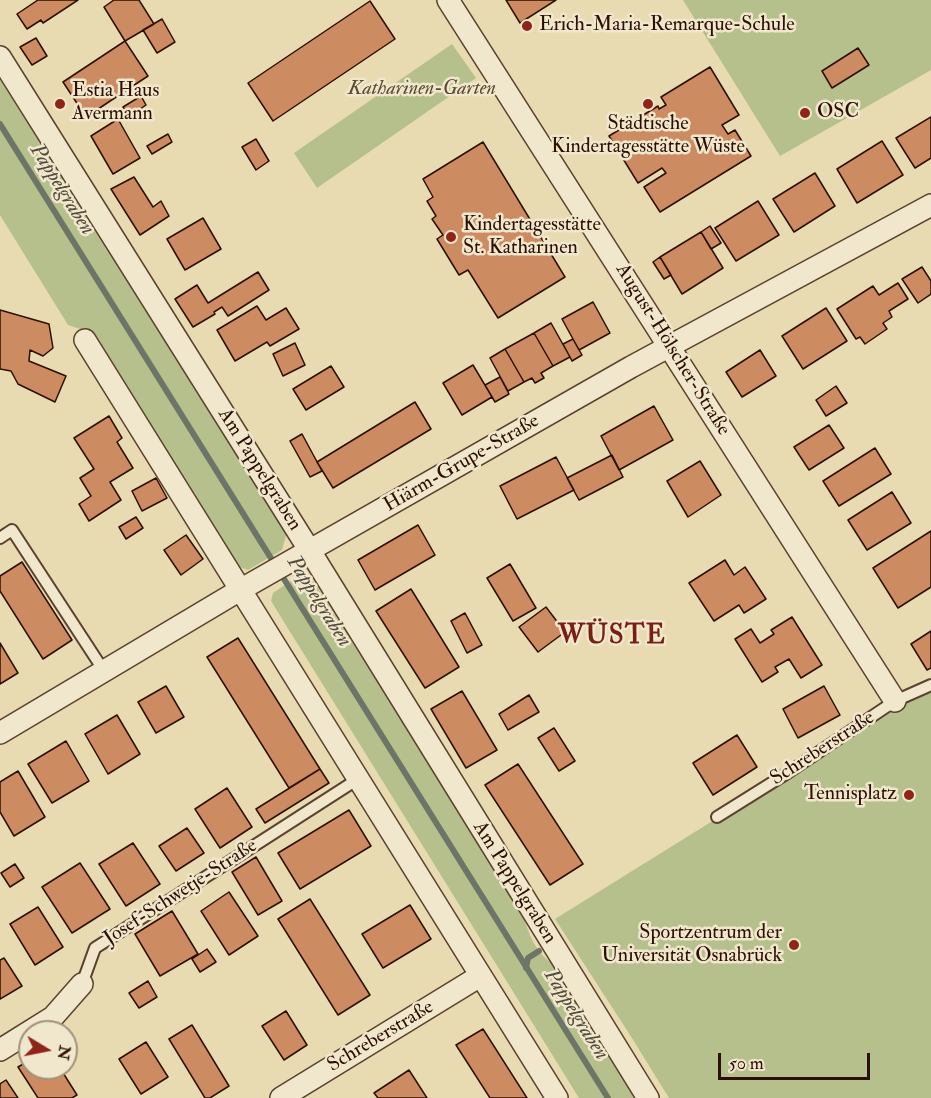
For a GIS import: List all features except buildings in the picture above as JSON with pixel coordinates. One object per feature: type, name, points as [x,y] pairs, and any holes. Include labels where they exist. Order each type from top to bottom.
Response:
[{"type":"street","name":"August-Hölscher-Straße","points":[[448,0],[895,701]]},
{"type":"street","name":"Am Pappelgraben","points":[[0,57],[304,555],[648,1098]]},
{"type":"street","name":"Hiärm-Grupe-Straße","points":[[0,733],[240,590],[611,378],[931,205]]},
{"type":"street","points":[[85,340],[557,1098]]},
{"type":"street","name":"Schreberstraße","points":[[281,1098],[480,976]]},
{"type":"street","name":"Josef-Schwetje-Straße","points":[[0,1050],[53,1017],[82,984]]},
{"type":"lane","points":[[0,538],[12,530],[104,671]]},
{"type":"lane","name":"Schreberstraße","points":[[717,817],[895,701],[931,685]]},
{"type":"lane","name":"Josef-Schwetje-Straße","points":[[82,984],[95,948],[358,779]]},
{"type":"green space","name":"OSC","points":[[683,0],[931,0],[931,70],[780,156]]},
{"type":"green space","name":"Katharinen-Garten","points":[[452,44],[476,78],[317,188],[294,153]]},
{"type":"green space","points":[[0,73],[287,532],[282,550],[248,570],[237,566],[89,332],[68,325],[0,215]]},
{"type":"green space","points":[[298,576],[314,582],[522,912],[538,950],[556,965],[639,1098],[579,1098],[271,601],[273,593]]},
{"type":"green space","name":"Sportzentrum der Universität Osnabrück","points":[[931,685],[931,1098],[669,1098],[555,919]]},
{"type":"waterway","name":"Pappelgraben","points":[[0,124],[608,1098]]},
{"type":"waterway","points":[[526,968],[528,958],[539,951]]},
{"type":"place","name":"Erich-Maria-Remarque-Schule","points":[[527,26]]},
{"type":"place","name":"Estia Haus Avermann","points":[[60,104]]},
{"type":"place","name":"Städtische Kindertagesstätte Wüste","points":[[648,104]]},
{"type":"place","name":"OSC","points":[[805,113]]},
{"type":"place","name":"Kindertagesstätte St. Katharinen","points":[[451,237]]},
{"type":"place","name":"Tennisplatz","points":[[909,795]]},
{"type":"place","name":"Sportzentrum der Universität Osnabrück","points":[[794,945]]},
{"type":"district","name":"WÜSTE","points":[[612,637]]}]
